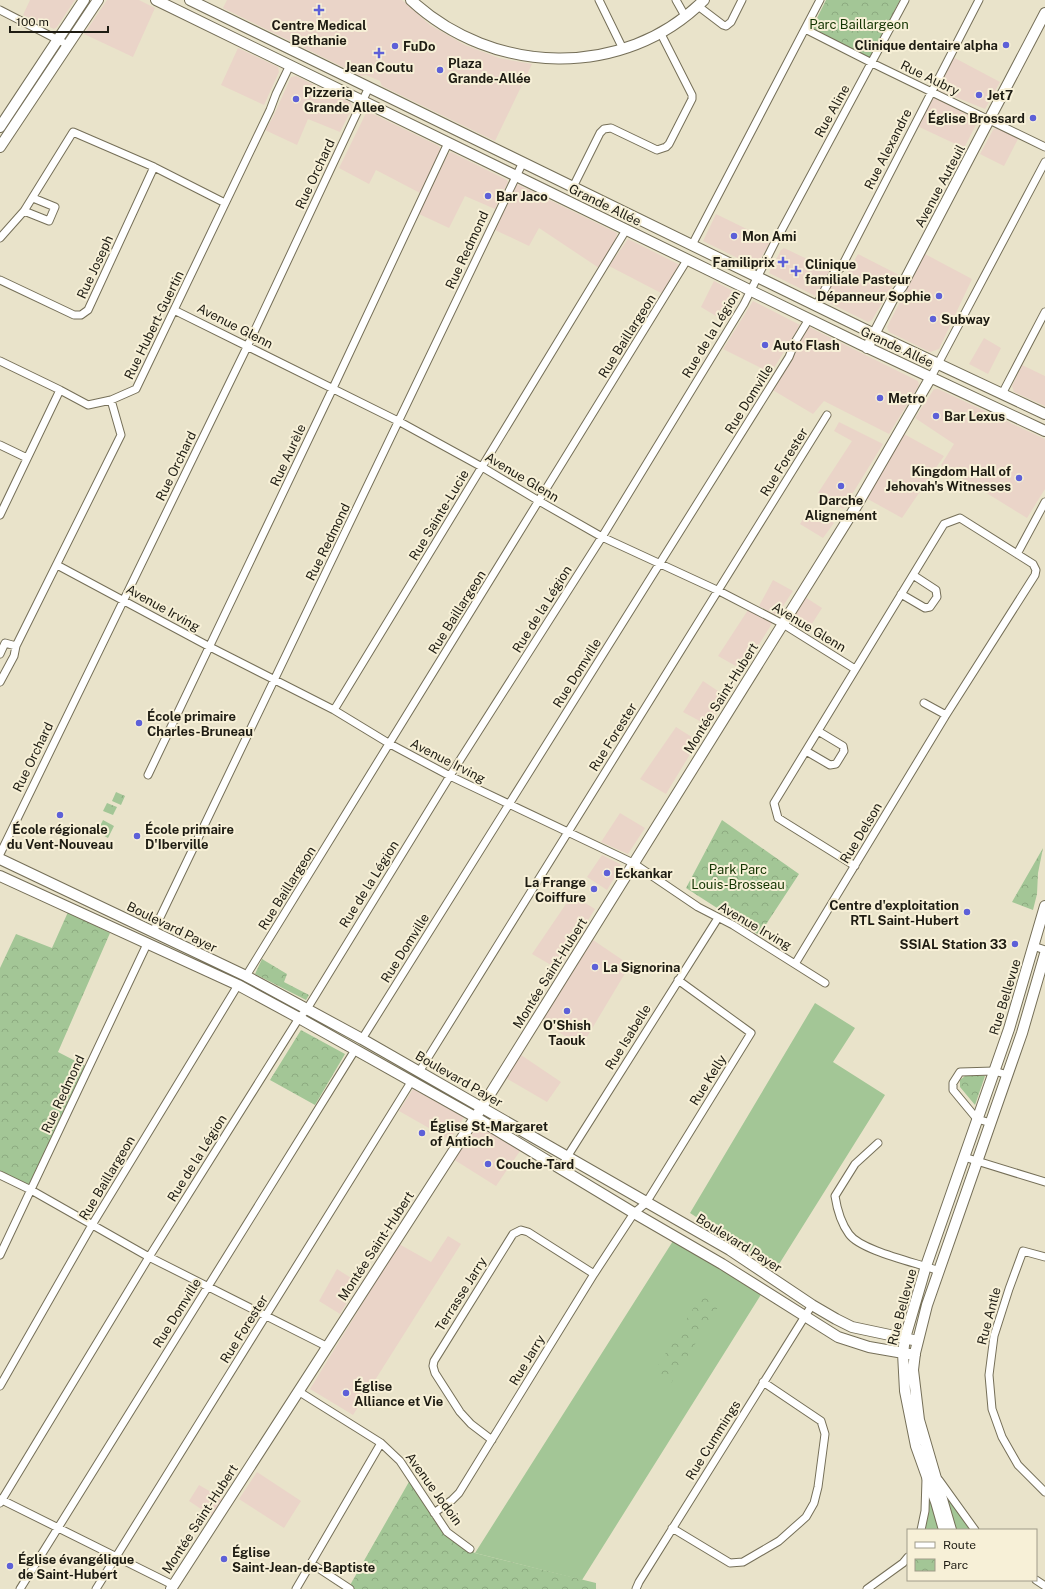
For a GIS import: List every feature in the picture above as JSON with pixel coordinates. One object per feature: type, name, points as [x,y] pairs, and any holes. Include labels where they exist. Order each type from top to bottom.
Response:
[{"type":"street","points":[[0,127],[84,0]]},
{"type":"street","points":[[0,147],[98,0]]},
{"type":"street","name":"Grande Allée","points":[[156,0],[867,348],[1045,431]]},
{"type":"street","name":"Grande Allée","points":[[190,0],[692,244],[816,306],[1045,414]]},
{"type":"street","points":[[411,0],[430,16],[455,32],[480,44],[509,53],[544,58],[571,58],[623,49],[660,32],[685,16],[701,3],[723,25],[726,26],[731,22],[742,0]]},
{"type":"street","points":[[599,0],[623,49]]},
{"type":"street","points":[[676,0],[685,16]]},
{"type":"street","points":[[692,244],[820,0]]},
{"type":"street","name":"Rue Aline","points":[[780,233],[905,0]]},
{"type":"street","name":"Rue Alexandre","points":[[816,306],[834,274],[841,268],[979,0]]},
{"type":"street","points":[[0,10],[68,45]]},
{"type":"street","name":"Avenue Auteuil","points":[[867,348],[893,298],[902,286],[1045,13]]},
{"type":"street","name":"Rue Aubry","points":[[805,29],[931,92],[1045,146]]},
{"type":"street","points":[[573,187],[600,133],[604,129],[610,128],[657,150],[666,147],[669,144],[692,99],[692,95],[660,32]]},
{"type":"street","name":"Rue Hubert-Guertin","points":[[0,360],[88,405],[111,400],[136,389],[270,110],[290,65]]},
{"type":"street","name":"Rue Orchard","points":[[0,854],[248,347],[369,88]]},
{"type":"street","points":[[0,238],[24,211],[74,132],[154,167],[225,203]]},
{"type":"street","name":"Rue Aurèle","points":[[148,776],[448,143]]},
{"type":"street","name":"Rue Redmond","points":[[153,932],[400,422],[523,162]]},
{"type":"street","name":"Montée Saint-Hubert","points":[[172,1587],[326,1346],[482,1107],[857,505],[938,364],[1045,162]]},
{"type":"street","name":"Rue Joseph","points":[[0,280],[74,315],[81,315],[88,310],[154,167]]},
{"type":"street","points":[[24,211],[49,221],[55,207],[33,198]]},
{"type":"street","name":"Rue Sainte-Lucie","points":[[334,710],[626,230]]},
{"type":"street","points":[[757,277],[776,240]]},
{"type":"street","name":"Rue Baillargeon","points":[[246,976],[687,260]]},
{"type":"street","name":"Rue de la Légion","points":[[1,1501],[149,1257],[299,1018],[307,1009],[450,776],[602,536],[744,304],[757,277]]},
{"type":"street","name":"Avenue Glenn","points":[[174,310],[400,422],[602,536],[719,591],[783,624],[855,669]]},
{"type":"street","points":[[1002,394],[1045,312]]},
{"type":"street","name":"Rue Domville","points":[[362,1039],[789,357],[795,342],[809,319]]},
{"type":"street","points":[[0,516],[60,390]]},
{"type":"street","points":[[0,682],[14,656],[16,646],[121,435],[111,400]]},
{"type":"street","name":"Rue Forester","points":[[419,1072],[827,415]]},
{"type":"street","points":[[0,445],[27,458]]},
{"type":"street","points":[[1017,554],[1045,502]]},
{"type":"street","name":"Rue Delson","points":[[795,964],[946,715],[1035,575],[1036,570],[1033,564],[960,518],[944,524],[912,575]]},
{"type":"street","name":"Avenue Irving","points":[[57,565],[210,647],[334,710],[390,744],[450,776],[633,863],[698,907],[825,983]]},
{"type":"street","points":[[855,866],[778,818],[774,803],[912,575],[936,590],[937,597],[930,607],[925,608],[901,594]]},
{"type":"street","points":[[0,654],[5,643],[16,646]]},
{"type":"street","points":[[924,703],[946,715]]},
{"type":"street","points":[[806,751],[830,765],[836,764],[844,751],[843,746],[818,731]]},
{"type":"street","name":"Boulevard Payer","points":[[0,859],[246,976],[362,1039],[730,1250],[812,1305],[852,1327],[918,1341]]},
{"type":"street","name":"Boulevard Payer","points":[[0,876],[238,985],[299,1018],[475,1117],[634,1214],[722,1264],[838,1337],[869,1347],[915,1354]]},
{"type":"street","name":"Rue Bellevue","points":[[951,1529],[931,1475],[916,1446],[905,1391],[903,1353],[905,1338],[926,1266],[1009,1028],[1045,906]]},
{"type":"street","name":"Rue Isabelle","points":[[561,1170],[567,1157],[718,918]]},
{"type":"street","name":"Rue Redmond","points":[[0,1255],[147,944]]},
{"type":"street","points":[[1033,946],[1045,950]]},
{"type":"street","name":"Rue Bellevue","points":[[944,1529],[936,1502],[919,1420],[914,1370],[915,1354],[927,1305],[1008,1075],[1045,954]]},
{"type":"street","name":"Rue Kelly","points":[[634,1214],[646,1203],[751,1033],[678,980]]},
{"type":"street","name":"Rue Baillargeon","points":[[0,1386],[92,1225],[238,985]]},
{"type":"street","name":"Rue Domville","points":[[20,1589],[355,1050]]},
{"type":"street","points":[[991,1123],[978,1118],[953,1090],[953,1083],[960,1072],[994,1071],[1008,1075]]},
{"type":"street","name":"Rue Forester","points":[[96,1589],[411,1082]]},
{"type":"street","points":[[878,1143],[855,1164],[835,1196],[837,1211],[849,1234],[859,1242],[877,1250],[939,1271]]},
{"type":"street","points":[[964,1157],[1045,1182]]},
{"type":"street","points":[[0,1175],[31,1190],[149,1257],[326,1346]]},
{"type":"street","name":"Rue Jarry","points":[[434,1513],[459,1493],[594,1274],[634,1214]]},
{"type":"street","name":"Terrasse Jarry","points":[[492,1440],[471,1424],[460,1412],[435,1373],[433,1366],[434,1361],[513,1234],[521,1230],[528,1232],[594,1274]]},
{"type":"street","name":"Rue Antle","points":[[1045,1257],[1023,1251],[994,1336],[989,1375],[992,1409],[1002,1437],[1018,1465],[1045,1492]]},
{"type":"street","name":"Rue Cummings","points":[[636,1589],[672,1528],[812,1305]]},
{"type":"street","points":[[672,1528],[730,1563],[736,1563],[743,1562],[779,1541],[806,1517],[814,1503],[818,1487],[825,1434],[820,1421],[763,1382]]},
{"type":"street","name":"Avenue Jodoin","points":[[298,1391],[381,1443],[400,1461],[447,1532],[470,1549]]},
{"type":"street","points":[[296,1589],[312,1564],[381,1443]]},
{"type":"street","points":[[921,1529],[931,1475]]},
{"type":"street","name":"Rue Bellevue","points":[[931,1475],[974,1529]]},
{"type":"street","points":[[1,1501],[116,1556],[172,1587]]},
{"type":"street","points":[[868,1589],[906,1561]]},
{"type":"street","points":[[312,1564],[350,1589]]},
{"type":"shaded area","points":[[30,0],[75,0],[57,27],[54,29],[23,15]]},
{"type":"shaded area","points":[[107,0],[139,0],[155,8],[133,57],[84,34]]},
{"type":"shaded area","name":"Plaza Grande-Allée","points":[[227,0],[402,0],[430,25],[465,45],[499,58],[532,64],[495,141],[382,86],[380,81],[366,75],[361,76],[223,8]]},
{"type":"shaded area","points":[[238,48],[278,67],[279,72],[264,105],[221,85]]},
{"type":"shaded area","points":[[951,56],[1000,82],[985,109],[938,90],[937,85]]},
{"type":"shaded area","points":[[296,76],[351,103],[352,108],[340,132],[308,119],[297,145],[265,130],[273,117],[291,77]]},
{"type":"shaded area","points":[[932,95],[978,121],[964,148],[915,125]]},
{"type":"shaded area","points":[[367,111],[439,146],[441,151],[420,193],[376,170],[369,184],[339,168]]},
{"type":"shaded area","points":[[996,128],[1019,137],[1004,166],[980,154],[993,130]]},
{"type":"shaded area","points":[[451,152],[507,180],[508,182],[495,209],[465,196],[449,228],[419,214],[448,154]]},
{"type":"shaded area","points":[[517,184],[617,233],[616,239],[599,268],[539,228],[529,246],[495,230]]},
{"type":"shaded area","points":[[716,214],[771,241],[759,261],[754,266],[703,241]]},
{"type":"shaded area","points":[[628,239],[680,265],[663,294],[609,266]]},
{"type":"shaded area","points":[[784,248],[845,277],[858,254],[899,275],[872,320],[868,322],[769,273],[781,250]]},
{"type":"shaded area","points":[[925,254],[972,279],[939,349],[930,352],[889,332],[887,327]]},
{"type":"shaded area","points":[[714,281],[741,295],[726,322],[701,307]]},
{"type":"shaded area","points":[[753,301],[800,325],[771,373],[723,349]]},
{"type":"shaded area","points":[[809,327],[918,381],[919,385],[889,434],[824,401],[813,414],[771,389]]},
{"type":"shaded area","points":[[984,338],[1001,348],[988,374],[969,364]]},
{"type":"shaded area","points":[[1022,365],[1045,376],[1045,406],[1014,392],[1012,386]]},
{"type":"shaded area","points":[[934,389],[938,389],[1045,439],[1045,489],[1027,518],[941,465],[954,444],[915,418]]},
{"type":"shaded area","points":[[839,422],[883,444],[843,509],[818,493],[852,441],[834,431]]},
{"type":"shaded area","points":[[904,434],[944,456],[902,518],[866,498]]},
{"type":"shaded area","points":[[810,508],[834,523],[823,538],[800,524]]},
{"type":"shaded area","points":[[773,580],[793,591],[777,615],[759,606]]},
{"type":"shaded area","points":[[805,597],[822,608],[808,630],[791,620]]},
{"type":"shaded area","points":[[748,610],[773,622],[743,670],[718,656]]},
{"type":"shaded area","points":[[703,681],[727,697],[709,726],[683,712]]},
{"type":"shaded area","points":[[676,727],[698,741],[666,794],[640,779]]},
{"type":"shaded area","points":[[620,813],[645,828],[628,854],[601,842]]},
{"type":"shaded area","points":[[602,855],[620,864],[621,867],[607,890],[587,877]]},
{"type":"shaded area","points":[[572,895],[595,909],[558,969],[532,954]]},
{"type":"shaded area","points":[[593,940],[630,965],[581,1047],[542,1021]]},
{"type":"shaded area","points":[[521,1055],[561,1082],[547,1102],[506,1078]]},
{"type":"shaded area","points":[[413,1089],[464,1117],[450,1140],[399,1111]]},
{"type":"shaded area","points":[[477,1125],[520,1151],[496,1186],[453,1159]]},
{"type":"shaded area","points":[[448,1236],[461,1244],[353,1415],[310,1389],[399,1244],[431,1262]]},
{"type":"shaded area","points":[[337,1269],[359,1283],[340,1314],[319,1301]]},
{"type":"shaded area","points":[[257,1472],[301,1501],[284,1528],[239,1499]]},
{"type":"shaded area","points":[[199,1485],[225,1500],[213,1517],[189,1501]]},
{"type":"green space","name":"Parc Baillargeon","points":[[826,0],[900,0],[870,58],[812,28]]},
{"type":"green space","points":[[116,792],[125,796],[121,805],[112,801]]},
{"type":"green space","points":[[107,803],[117,807],[113,815],[103,811]]},
{"type":"green space","points":[[103,820],[114,826],[108,838],[97,832]]},
{"type":"green space","name":"Park Parc Louis-Brosseau","points":[[722,820],[799,874],[759,935],[686,888]]},
{"type":"green space","points":[[1043,848],[1038,873],[1037,894],[1033,910],[1012,902]]},
{"type":"green space","points":[[68,912],[110,933],[58,1052],[91,1069],[31,1192],[0,1178],[0,968],[16,934],[52,948]]},
{"type":"green space","points":[[262,959],[287,974],[284,982],[309,995],[306,1000],[255,974]]},
{"type":"green space","points":[[815,1003],[855,1028],[833,1062],[885,1095],[776,1269],[690,1213]]},
{"type":"green space","points":[[301,1030],[345,1054],[315,1105],[270,1080]]},
{"type":"green space","points":[[965,1076],[985,1076],[975,1105],[960,1087],[960,1080]]},
{"type":"green space","points":[[673,1241],[762,1293],[582,1580],[475,1553]]},
{"type":"green space","points":[[704,1291],[721,1302],[670,1385],[652,1375]]},
{"type":"green space","points":[[410,1480],[458,1544],[475,1553],[596,1583],[596,1589],[352,1589],[349,1587]]},
{"type":"green space","points":[[928,1487],[940,1529],[923,1529]]},
{"type":"green space","points":[[943,1491],[971,1529],[954,1529]]},
{"type":"place","name":"Centre Medical Bethanie","points":[[319,10]]},
{"type":"place","name":"Clinique dentaire alpha","points":[[1006,45]]},
{"type":"place","name":"FuDo","points":[[395,46]]},
{"type":"place","name":"Jean Coutu","points":[[379,53]]},
{"type":"place","name":"Plaza Grande-Allée","points":[[440,70]]},
{"type":"place","name":"Jet7","points":[[979,95]]},
{"type":"place","name":"Pizzeria Grande Allee","points":[[296,99]]},
{"type":"place","name":"Église Brossard","points":[[1033,118]]},
{"type":"place","name":"Bar Jaco","points":[[488,196]]},
{"type":"place","name":"Mon Ami","points":[[734,236]]},
{"type":"place","name":"Familiprix","points":[[783,262]]},
{"type":"place","name":"Clinique familiale Pasteur","points":[[796,271]]},
{"type":"place","name":"Dépanneur Sophie","points":[[939,296]]},
{"type":"place","name":"Subway","points":[[933,319]]},
{"type":"place","name":"Auto Flash","points":[[765,345]]},
{"type":"place","name":"Metro","points":[[880,398]]},
{"type":"place","name":"Bar Lexus","points":[[936,416]]},
{"type":"place","name":"Kingdom Hall of Jehovah's Witnesses","points":[[1019,478]]},
{"type":"place","name":"Darche Alignement","points":[[841,486]]},
{"type":"place","name":"École primaire Charles-Bruneau","points":[[139,723]]},
{"type":"place","name":"École régionale du Vent-Nouveau","points":[[60,815]]},
{"type":"place","name":"École primaire D'Iberville","points":[[137,836]]},
{"type":"place","name":"Eckankar","points":[[607,873]]},
{"type":"place","name":"La Frange Coiffure","points":[[594,889]]},
{"type":"place","name":"Centre d'exploitation RTL Saint-Hubert","points":[[967,912]]},
{"type":"place","name":"SSIAL Station 33","points":[[1015,944]]},
{"type":"place","name":"La Signorina","points":[[595,967]]},
{"type":"place","name":"O'Shish Taouk","points":[[567,1011]]},
{"type":"place","name":"Église St-Margaret of Antioch","points":[[422,1133]]},
{"type":"place","name":"Couche-Tard","points":[[488,1164]]},
{"type":"place","name":"Église Alliance et Vie","points":[[346,1393]]},
{"type":"place","name":"Église Saint-Jean-de-Baptiste","points":[[224,1559]]},
{"type":"place","name":"Église évangélique de Saint-Hubert","points":[[10,1566]]}]
